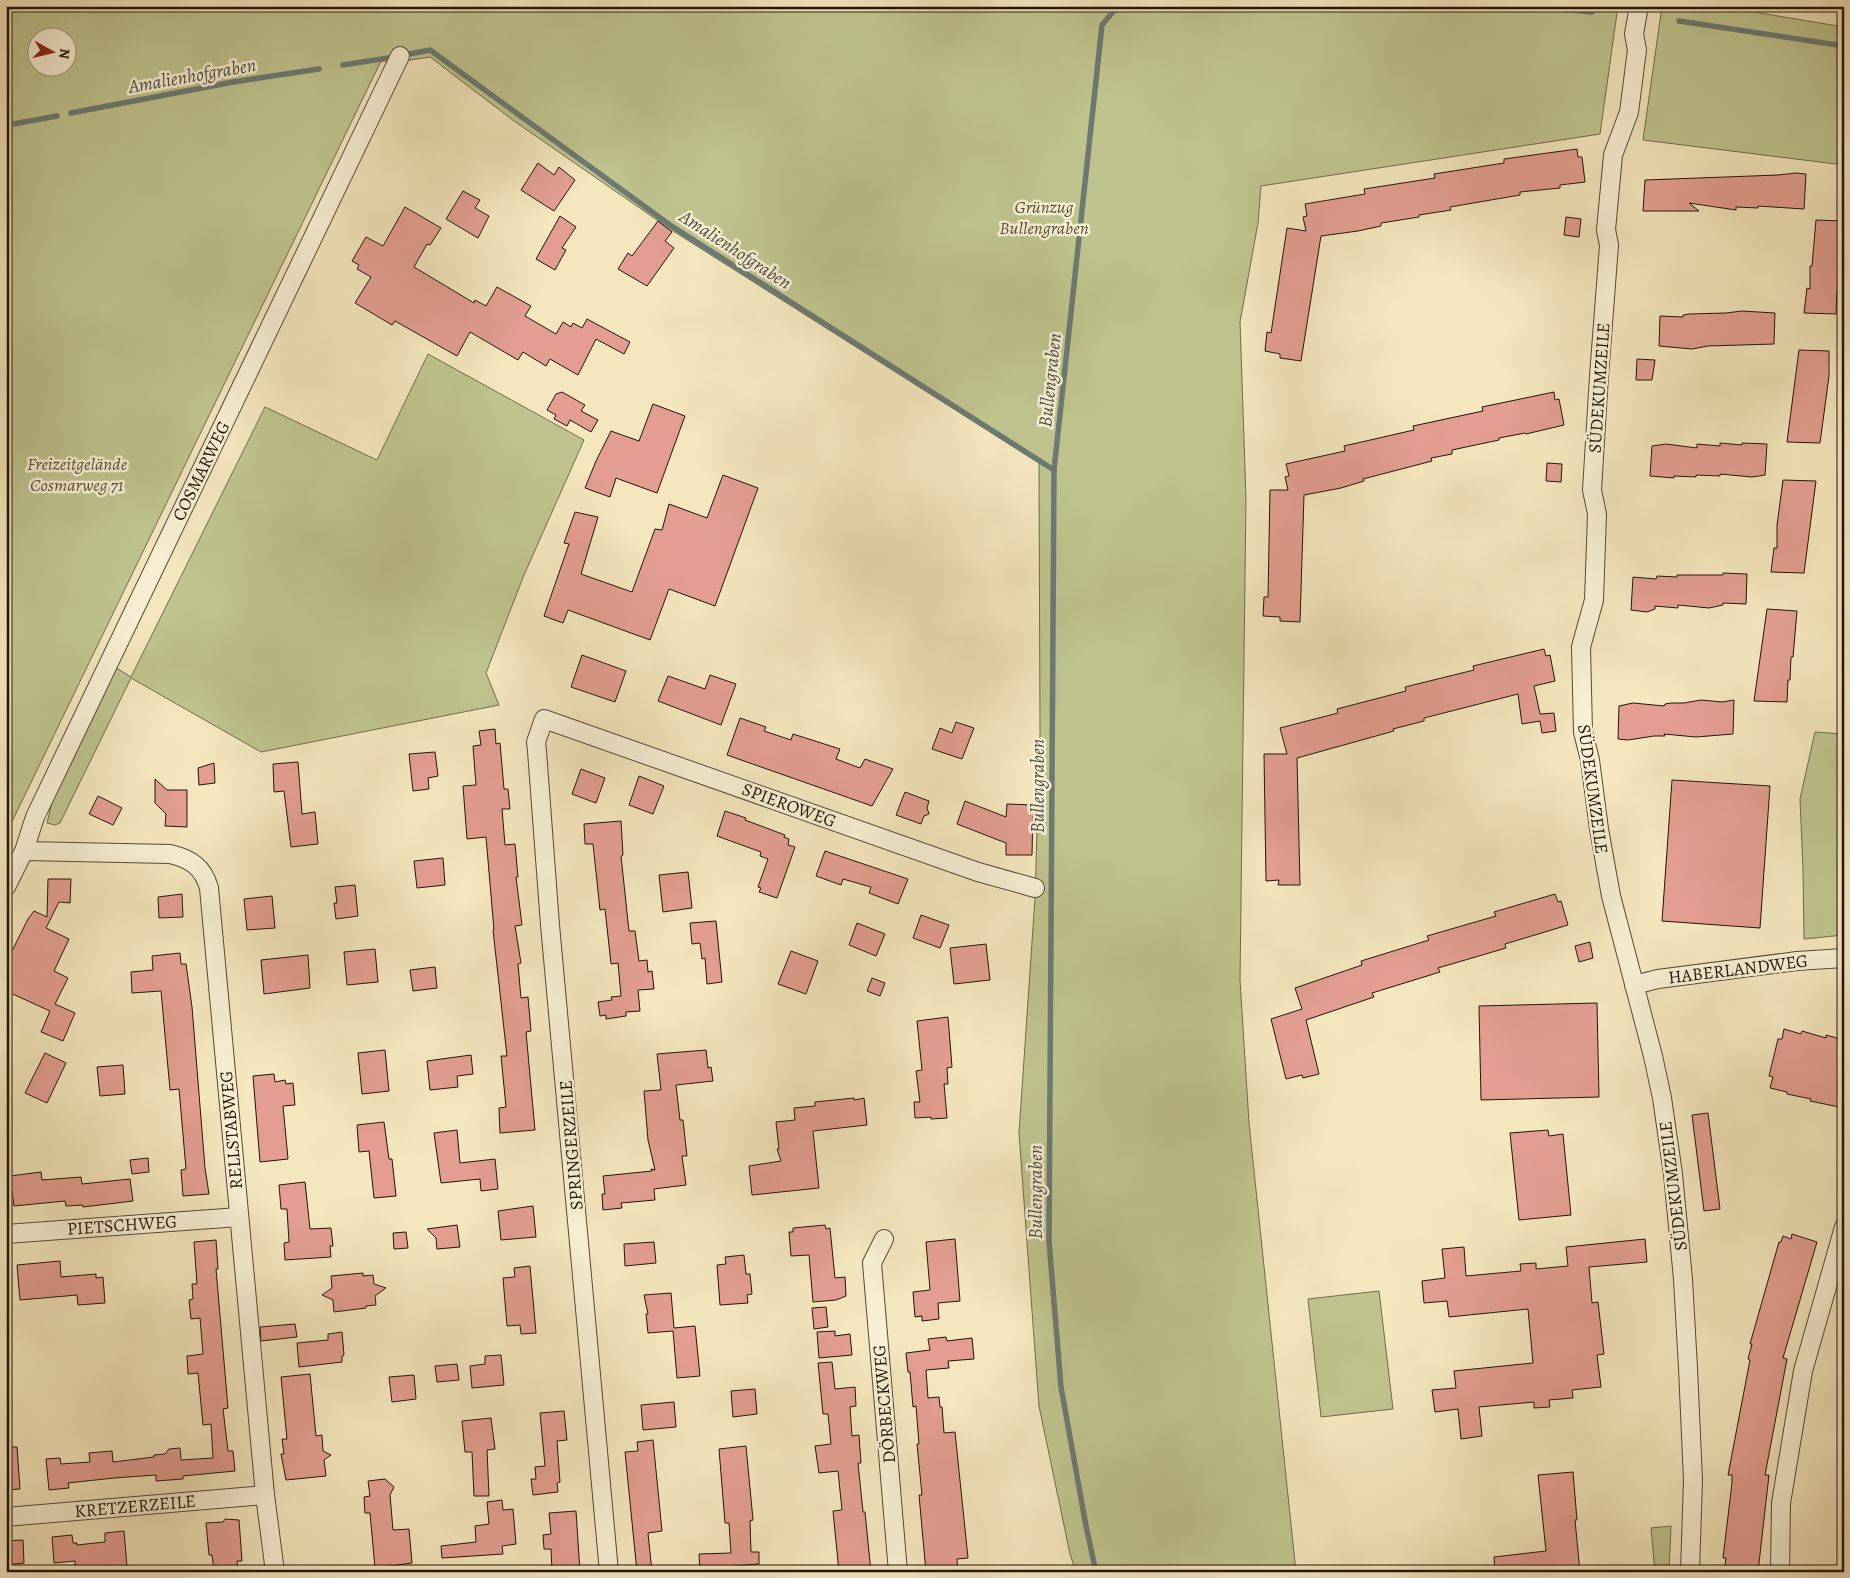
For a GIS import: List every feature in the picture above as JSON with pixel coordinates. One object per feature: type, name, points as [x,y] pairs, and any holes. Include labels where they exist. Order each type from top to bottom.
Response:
[{"type":"street","name":"SÜDEKUMZEILE","points":[[1638,6],[1634,34],[1637,50],[1629,112],[1613,155],[1606,230],[1610,245],[1598,385],[1592,490],[1597,514],[1594,600],[1581,647],[1583,732],[1590,760],[1599,829],[1611,896],[1662,1098],[1673,1174],[1686,1314],[1692,1471],[1690,1572]]},
{"type":"street","name":"COSMARWEG","points":[[6,887],[24,851],[35,817],[400,56]]},
{"type":"street","name":"SPIEROWEG","points":[[544,719],[978,872],[1036,888]]},
{"type":"street","name":"SPRINGERZEILE","points":[[544,719],[536,742],[551,934],[609,1572]]},
{"type":"street","name":"RELLSTABWEG","points":[[24,851],[170,854],[182,857],[195,864],[206,877],[209,888],[265,1494],[276,1572]]},
{"type":"street","name":"HABERLANDWEG","points":[[1634,986],[1658,978],[1797,961],[1844,958]]},
{"type":"street","name":"PIETSCHWEG","points":[[6,1234],[238,1217]]},
{"type":"street","points":[[1780,1572],[1781,1503],[1803,1371],[1844,1227]]},
{"type":"street","name":"DÖRBECKWEG","points":[[884,1239],[872,1264],[898,1572]]},
{"type":"street","name":"KRETZERZEILE","points":[[6,1518],[265,1494]]},
{"type":"green space","name":"Grünzug Bullengraben","points":[[6,6],[1618,6],[1600,134],[1261,186],[1258,223],[1240,322],[1246,498],[1240,980],[1249,1123],[1296,1572],[1076,1572],[1070,1554],[1039,1406],[1019,1133],[1035,898],[1040,733],[1039,463],[670,229],[514,121],[430,57],[403,61],[381,61],[6,834]]},
{"type":"green space","points":[[1662,6],[1718,6],[1844,27],[1844,165],[1643,140]]},
{"type":"green space","points":[[428,354],[584,440],[524,575],[486,673],[499,705],[261,752],[131,678],[60,823],[55,825],[47,823],[54,794],[115,667],[131,677],[265,407],[377,460]]},
{"type":"green space","points":[[1815,732],[1844,734],[1844,935],[1804,939],[1800,799]]},
{"type":"green space","points":[[1379,1291],[1393,1409],[1321,1417],[1308,1299]]},
{"type":"green space","points":[[1671,1526],[1669,1572],[1655,1572],[1651,1528]]},
{"type":"building","points":[[1577,149],[1578,157],[1582,157],[1585,182],[1560,185],[1560,188],[1520,192],[1520,195],[1450,207],[1451,210],[1381,223],[1381,226],[1321,236],[1301,361],[1280,358],[1280,354],[1265,351],[1267,332],[1271,333],[1287,228],[1306,231],[1303,217],[1307,216],[1305,204],[1365,194],[1364,189],[1435,178],[1434,174],[1504,163],[1504,159]]},
{"type":"building","points":[[538,163],[554,175],[559,167],[575,180],[554,211],[521,190]]},
{"type":"building","points":[[1806,174],[1804,209],[1758,206],[1758,208],[1736,207],[1736,210],[1689,203],[1699,211],[1643,211],[1645,180]]},
{"type":"building","points":[[463,191],[480,200],[475,208],[489,216],[478,238],[446,219]]},
{"type":"building","points":[[405,207],[441,228],[430,245],[427,244],[414,267],[474,303],[475,300],[486,306],[497,287],[531,306],[525,316],[556,334],[563,322],[571,327],[573,323],[582,328],[587,319],[630,342],[624,354],[596,339],[578,375],[550,359],[546,366],[523,352],[518,360],[470,332],[457,356],[395,321],[392,325],[355,303],[371,277],[357,269],[359,265],[352,261],[366,237],[383,246]]},
{"type":"building","points":[[560,216],[576,227],[562,248],[566,250],[555,270],[536,259]]},
{"type":"building","points":[[1566,217],[1581,219],[1579,237],[1564,235]]},
{"type":"building","points":[[1816,220],[1844,221],[1843,268],[1840,291],[1837,291],[1836,314],[1804,313],[1807,288],[1810,289],[1810,266],[1812,266]]},
{"type":"building","points":[[658,221],[672,232],[665,241],[674,248],[647,286],[618,269],[628,253],[632,256]]},
{"type":"building","points":[[1742,311],[1775,313],[1774,344],[1708,346],[1692,349],[1659,346],[1660,316],[1683,317],[1683,315],[1689,314]]},
{"type":"building","points":[[1799,350],[1829,351],[1829,376],[1820,443],[1787,442]]},
{"type":"building","points":[[1637,359],[1655,360],[1652,380],[1636,380]]},
{"type":"building","points":[[562,392],[585,405],[581,411],[598,420],[591,432],[570,420],[567,426],[554,419],[556,415],[547,410],[556,394]]},
{"type":"building","points":[[1554,392],[1555,400],[1559,399],[1564,425],[1452,450],[1452,454],[1431,458],[1432,461],[1363,479],[1364,481],[1341,488],[1304,495],[1300,622],[1280,621],[1280,617],[1263,616],[1264,597],[1268,597],[1270,490],[1288,490],[1285,477],[1289,476],[1286,464],[1345,451],[1344,446],[1414,430],[1413,426],[1483,411],[1482,407]]},
{"type":"building","points":[[653,404],[685,416],[657,493],[616,478],[610,497],[585,488],[611,431],[639,441]]},
{"type":"building","points":[[1720,443],[1742,445],[1742,443],[1767,444],[1765,475],[1752,477],[1720,474],[1720,476],[1674,476],[1674,478],[1650,476],[1652,446],[1666,444],[1697,448],[1697,444],[1720,446]]},
{"type":"building","points":[[1547,463],[1562,464],[1561,482],[1546,481]]},
{"type":"building","points":[[723,475],[758,488],[715,606],[669,589],[650,640],[568,610],[563,623],[544,616],[569,544],[564,543],[575,512],[598,517],[581,574],[632,592],[655,529],[662,530],[669,504],[707,518]]},
{"type":"building","points":[[1783,480],[1816,481],[1804,573],[1771,572],[1774,548],[1777,548],[1777,525]]},
{"type":"building","points":[[1723,573],[1747,574],[1746,604],[1723,603],[1723,605],[1709,608],[1678,605],[1678,608],[1655,606],[1655,609],[1647,612],[1631,610],[1633,577],[1656,579],[1657,576],[1723,575]]},
{"type":"building","points":[[1767,609],[1797,611],[1787,702],[1754,701]]},
{"type":"building","points":[[1544,649],[1546,656],[1550,655],[1555,681],[1534,686],[1540,714],[1554,713],[1556,731],[1542,733],[1540,721],[1522,724],[1518,694],[1424,718],[1424,721],[1393,729],[1394,731],[1297,758],[1300,885],[1278,885],[1279,880],[1266,881],[1264,754],[1287,754],[1280,728],[1338,713],[1337,709],[1406,691],[1405,687],[1474,670],[1473,666]]},
{"type":"building","points":[[582,655],[626,671],[615,702],[571,687]]},
{"type":"building","points":[[710,675],[736,684],[721,725],[658,701],[668,676],[705,689]]},
{"type":"building","points":[[1701,700],[1722,702],[1734,700],[1733,734],[1696,737],[1664,734],[1665,736],[1628,740],[1618,739],[1619,706],[1633,703],[1664,706],[1671,703]]},
{"type":"building","points":[[740,718],[766,727],[764,731],[791,740],[793,734],[840,749],[836,759],[860,768],[865,759],[893,769],[872,806],[727,755]]},
{"type":"building","points":[[956,722],[974,728],[962,759],[932,749],[940,728],[952,733]]},
{"type":"building","points":[[495,729],[496,744],[500,743],[504,789],[508,789],[510,809],[502,809],[505,845],[515,844],[518,877],[516,877],[522,925],[515,926],[521,963],[518,964],[521,998],[528,997],[531,1031],[526,1032],[535,1130],[500,1133],[499,1108],[506,1107],[501,1056],[507,1056],[493,930],[486,837],[467,839],[463,786],[476,785],[473,746],[481,745],[479,731]]},
{"type":"building","points":[[435,752],[438,776],[428,778],[429,789],[413,791],[409,754]]},
{"type":"building","points":[[298,762],[302,814],[315,812],[318,844],[291,847],[284,791],[274,792],[273,764]]},
{"type":"building","points":[[214,763],[215,783],[199,785],[198,768]]},
{"type":"building","points":[[581,769],[605,778],[596,803],[572,794]]},
{"type":"building","points":[[639,776],[664,786],[653,814],[629,805]]},
{"type":"building","points":[[155,779],[167,790],[187,790],[187,827],[165,826],[166,814],[155,803]]},
{"type":"building","points":[[1672,780],[1770,786],[1760,928],[1662,921]]},
{"type":"building","points":[[905,792],[929,801],[927,808],[929,814],[924,816],[921,824],[896,815]]},
{"type":"building","points":[[98,796],[122,808],[113,825],[89,814]]},
{"type":"building","points":[[965,801],[1006,817],[1007,804],[1033,805],[1032,855],[1006,855],[1006,843],[957,824]]},
{"type":"building","points":[[725,811],[785,835],[784,837],[789,839],[788,845],[795,847],[777,898],[759,892],[761,888],[758,887],[768,859],[760,856],[761,852],[717,836]]},
{"type":"building","points":[[621,821],[623,855],[621,856],[629,931],[635,931],[639,961],[647,960],[648,972],[652,971],[654,989],[638,990],[640,1011],[626,1012],[626,1016],[606,1019],[606,1015],[600,1016],[598,1002],[612,1000],[611,997],[621,996],[618,963],[611,964],[605,909],[600,910],[593,844],[585,844],[584,824]]},
{"type":"building","points":[[825,851],[908,879],[898,904],[869,893],[871,887],[843,879],[841,885],[816,876]]},
{"type":"building","points":[[443,858],[445,885],[417,888],[414,861]]},
{"type":"building","points":[[688,872],[692,908],[663,912],[659,875]]},
{"type":"building","points":[[48,879],[71,879],[70,903],[59,902],[46,928],[69,939],[54,971],[68,978],[55,1004],[75,1013],[63,1041],[41,1032],[50,1011],[6,991],[6,963],[28,919],[34,911],[47,917]]},
{"type":"building","points":[[355,885],[358,916],[336,919],[335,887]]},
{"type":"building","points":[[182,894],[183,917],[159,918],[158,897]]},
{"type":"building","points":[[1555,894],[1558,902],[1561,901],[1568,925],[1505,944],[1506,948],[1438,968],[1440,972],[1372,993],[1374,997],[1306,1020],[1319,1074],[1303,1078],[1302,1075],[1286,1079],[1271,1019],[1302,1009],[1295,988],[1362,965],[1361,961],[1429,940],[1427,936],[1496,916],[1494,912]]},
{"type":"building","points":[[272,896],[275,928],[247,930],[244,899]]},
{"type":"building","points":[[921,915],[949,925],[940,948],[913,938]]},
{"type":"building","points":[[716,921],[722,982],[707,984],[705,958],[702,959],[700,943],[692,944],[690,923]]},
{"type":"building","points":[[857,923],[885,934],[876,956],[849,945]]},
{"type":"building","points":[[1590,942],[1593,958],[1579,962],[1575,946]]},
{"type":"building","points":[[986,944],[990,980],[954,984],[950,948]]},
{"type":"building","points":[[375,949],[378,982],[347,985],[344,952]]},
{"type":"building","points":[[791,951],[818,961],[806,994],[778,984]]},
{"type":"building","points":[[180,953],[181,964],[186,964],[192,1007],[205,1168],[209,1194],[183,1196],[181,1170],[186,1169],[179,1089],[170,1090],[161,991],[132,993],[131,972],[153,970],[152,956]]},
{"type":"building","points":[[308,955],[310,988],[264,994],[261,960]]},
{"type":"building","points":[[435,967],[437,988],[413,991],[410,970]]},
{"type":"building","points":[[872,978],[885,983],[880,996],[867,991]]},
{"type":"building","points":[[1597,1003],[1599,1097],[1481,1100],[1479,1006]]},
{"type":"building","points":[[948,1017],[952,1067],[947,1068],[948,1084],[944,1084],[947,1118],[915,1118],[914,1102],[920,1102],[916,1071],[922,1070],[917,1021]]},
{"type":"building","points":[[1784,1029],[1801,1034],[1802,1031],[1826,1038],[1826,1035],[1844,1040],[1844,1108],[1810,1101],[1811,1099],[1770,1088],[1773,1077],[1769,1076],[1778,1039],[1782,1039]]},
{"type":"building","points":[[385,1050],[389,1091],[362,1094],[358,1053]]},
{"type":"building","points":[[706,1050],[708,1068],[711,1067],[713,1081],[676,1085],[680,1120],[683,1120],[687,1156],[682,1156],[686,1185],[654,1189],[655,1200],[621,1203],[622,1208],[603,1210],[602,1194],[605,1194],[603,1176],[655,1170],[648,1140],[644,1091],[661,1090],[657,1054]]},
{"type":"building","points":[[45,1053],[66,1063],[47,1103],[25,1093]]},
{"type":"building","points":[[471,1055],[473,1074],[457,1076],[458,1087],[430,1090],[427,1061]]},
{"type":"building","points":[[123,1065],[125,1094],[100,1096],[97,1067]]},
{"type":"building","points":[[274,1074],[275,1082],[285,1080],[286,1084],[293,1083],[295,1105],[283,1106],[288,1159],[260,1162],[253,1076]]},
{"type":"building","points":[[854,1098],[854,1100],[864,1098],[867,1125],[813,1131],[819,1188],[752,1195],[749,1166],[781,1161],[777,1149],[779,1149],[776,1122],[795,1120],[794,1108],[815,1106],[815,1102]]},
{"type":"building","points":[[1708,1113],[1720,1209],[1704,1211],[1692,1115]]},
{"type":"building","points":[[384,1122],[389,1159],[392,1159],[396,1196],[374,1198],[369,1151],[359,1152],[357,1125]]},
{"type":"building","points":[[457,1130],[460,1163],[495,1159],[498,1189],[481,1191],[480,1179],[441,1183],[434,1133]]},
{"type":"building","points":[[1548,1130],[1549,1136],[1563,1134],[1571,1215],[1519,1220],[1510,1133]]},
{"type":"building","points":[[148,1158],[149,1172],[132,1174],[130,1160]]},
{"type":"building","points":[[41,1172],[42,1180],[81,1177],[82,1184],[130,1179],[133,1201],[83,1207],[83,1205],[66,1206],[65,1201],[14,1206],[10,1176]]},
{"type":"building","points":[[305,1182],[310,1229],[331,1228],[333,1246],[330,1246],[331,1257],[285,1260],[284,1243],[289,1242],[287,1209],[281,1209],[279,1185]]},
{"type":"building","points":[[533,1206],[536,1237],[501,1240],[498,1211]]},
{"type":"building","points":[[457,1225],[460,1247],[437,1249],[436,1238],[427,1229]]},
{"type":"building","points":[[825,1225],[826,1229],[830,1228],[835,1278],[845,1277],[846,1296],[836,1300],[813,1302],[809,1255],[791,1256],[789,1232],[793,1232],[793,1228]]},
{"type":"building","points":[[406,1232],[408,1248],[394,1249],[393,1233]]},
{"type":"building","points":[[1792,1234],[1817,1242],[1783,1358],[1787,1359],[1765,1475],[1769,1475],[1758,1572],[1724,1572],[1726,1558],[1723,1558],[1732,1483],[1732,1475],[1728,1475],[1750,1360],[1748,1359],[1752,1344],[1750,1344],[1779,1242],[1781,1242],[1783,1236],[1791,1239]]},
{"type":"building","points":[[955,1239],[960,1301],[938,1303],[939,1319],[922,1321],[922,1316],[915,1317],[913,1292],[930,1290],[926,1242]]},
{"type":"building","points":[[1645,1239],[1647,1262],[1589,1267],[1592,1303],[1598,1302],[1604,1354],[1597,1355],[1601,1387],[1572,1390],[1573,1398],[1549,1400],[1550,1407],[1534,1408],[1534,1402],[1479,1407],[1482,1436],[1461,1439],[1458,1409],[1435,1412],[1432,1390],[1456,1388],[1454,1371],[1533,1363],[1528,1309],[1449,1317],[1447,1301],[1424,1303],[1422,1281],[1445,1278],[1442,1249],[1464,1247],[1466,1276],[1521,1271],[1520,1264],[1536,1263],[1536,1269],[1568,1266],[1566,1247]]},
{"type":"building","points":[[216,1240],[218,1269],[216,1269],[228,1408],[223,1409],[228,1451],[233,1451],[235,1471],[183,1476],[183,1479],[156,1481],[156,1475],[114,1478],[68,1483],[69,1488],[49,1490],[46,1459],[60,1458],[61,1464],[90,1462],[89,1453],[112,1451],[113,1462],[154,1457],[154,1455],[165,1454],[169,1449],[180,1448],[181,1460],[213,1458],[211,1424],[203,1425],[198,1373],[188,1374],[187,1356],[203,1354],[200,1318],[191,1319],[189,1300],[193,1299],[192,1284],[197,1284],[194,1242]]},
{"type":"building","points":[[654,1242],[656,1263],[625,1266],[624,1244]]},
{"type":"building","points":[[744,1255],[746,1274],[750,1274],[752,1294],[747,1295],[748,1303],[720,1305],[717,1265],[726,1264],[725,1257]]},
{"type":"building","points":[[60,1261],[61,1277],[96,1274],[96,1278],[103,1277],[105,1303],[78,1305],[77,1295],[20,1300],[17,1265]]},
{"type":"building","points":[[530,1266],[536,1333],[521,1334],[520,1325],[507,1326],[503,1278],[515,1277],[514,1268]]},
{"type":"building","points":[[363,1273],[363,1276],[373,1275],[374,1284],[386,1288],[375,1296],[376,1305],[334,1312],[333,1300],[322,1295],[332,1288],[331,1276]]},
{"type":"building","points":[[671,1293],[674,1328],[695,1326],[700,1376],[677,1378],[673,1331],[648,1333],[646,1314],[648,1314],[644,1295]]},
{"type":"building","points":[[826,1307],[828,1327],[814,1329],[812,1308]]},
{"type":"building","points":[[295,1324],[297,1337],[261,1341],[260,1327]]},
{"type":"building","points":[[835,1331],[835,1336],[850,1334],[852,1355],[819,1358],[817,1332]]},
{"type":"building","points":[[342,1332],[344,1355],[342,1356],[342,1362],[299,1367],[297,1343],[328,1340],[328,1334]]},
{"type":"building","points":[[946,1337],[947,1341],[972,1338],[974,1359],[948,1361],[949,1368],[926,1370],[928,1398],[939,1397],[940,1407],[942,1407],[944,1433],[955,1432],[968,1558],[957,1559],[958,1572],[926,1572],[919,1495],[922,1495],[917,1444],[919,1444],[916,1406],[913,1407],[910,1372],[908,1372],[906,1353],[930,1350],[928,1339]]},
{"type":"building","points":[[501,1355],[504,1385],[472,1388],[470,1366],[485,1364],[485,1356]]},
{"type":"building","points":[[832,1362],[835,1389],[855,1387],[856,1406],[850,1407],[852,1436],[859,1435],[861,1463],[858,1463],[871,1572],[839,1572],[833,1511],[842,1510],[838,1471],[819,1473],[815,1446],[831,1444],[828,1414],[823,1414],[818,1363]]},
{"type":"building","points":[[457,1364],[459,1380],[437,1382],[435,1366]]},
{"type":"building","points":[[310,1374],[316,1436],[322,1435],[323,1451],[331,1455],[324,1460],[326,1476],[286,1480],[281,1454],[284,1454],[282,1439],[287,1439],[281,1377]]},
{"type":"building","points":[[414,1375],[416,1399],[392,1402],[389,1377]]},
{"type":"building","points":[[755,1389],[757,1414],[733,1417],[731,1391]]},
{"type":"building","points":[[674,1402],[676,1427],[643,1430],[641,1405]]},
{"type":"building","points":[[564,1411],[567,1440],[557,1441],[560,1482],[557,1483],[558,1492],[533,1495],[531,1479],[536,1479],[535,1467],[545,1466],[540,1413]]},
{"type":"building","points":[[491,1418],[495,1449],[487,1450],[489,1496],[474,1496],[472,1452],[465,1452],[462,1421]]},
{"type":"building","points":[[653,1440],[662,1531],[648,1533],[652,1572],[637,1572],[625,1452],[638,1451],[637,1442]]},
{"type":"building","points":[[746,1446],[753,1520],[750,1521],[751,1552],[759,1552],[759,1564],[722,1567],[723,1572],[700,1572],[699,1554],[731,1553],[729,1523],[725,1523],[719,1449]]},
{"type":"building","points":[[6,1447],[17,1447],[20,1489],[6,1490]]},
{"type":"building","points":[[1573,1472],[1580,1572],[1495,1572],[1494,1557],[1546,1551],[1538,1475]]},
{"type":"building","points":[[385,1479],[394,1487],[390,1495],[393,1530],[409,1529],[412,1563],[375,1568],[370,1513],[365,1513],[364,1497],[370,1496],[368,1481]]},
{"type":"building","points":[[502,1500],[503,1510],[513,1509],[516,1544],[502,1546],[503,1554],[442,1558],[441,1546],[476,1542],[475,1526],[489,1524],[487,1502]]},
{"type":"building","points":[[576,1511],[580,1572],[552,1572],[551,1549],[544,1549],[543,1535],[551,1534],[549,1513]]},
{"type":"building","points":[[225,1519],[239,1520],[242,1561],[237,1561],[238,1572],[214,1572],[212,1555],[209,1555],[206,1523],[223,1522]]},
{"type":"building","points":[[124,1531],[127,1566],[104,1568],[104,1572],[76,1572],[75,1561],[54,1563],[52,1537],[72,1535],[73,1543],[77,1543],[77,1545],[105,1542],[105,1533]]},
{"type":"building","points":[[23,1540],[24,1563],[6,1565],[6,1541]]},
{"type":"waterway","name":"Bullengraben","points":[[1096,1572],[1061,1387],[1049,1241],[1054,470],[1102,25],[1118,6]]},
{"type":"waterway","points":[[1529,6],[1592,12]]},
{"type":"waterway","points":[[1679,21],[1844,46]]},
{"type":"waterway","name":"Amalienhofgraben","points":[[409,54],[430,50],[670,225],[1054,470]]},
{"type":"waterway","name":"Amalienhofgraben","points":[[343,65],[388,58]]},
{"type":"waterway","name":"Amalienhofgraben","points":[[71,113],[233,82],[319,69]]},
{"type":"waterway","name":"Amalienhofgraben","points":[[13,124],[57,116]]},
{"type":"park label","name":"Freizeitgelände Cosmarweg 71","points":[[77,474]]}]
